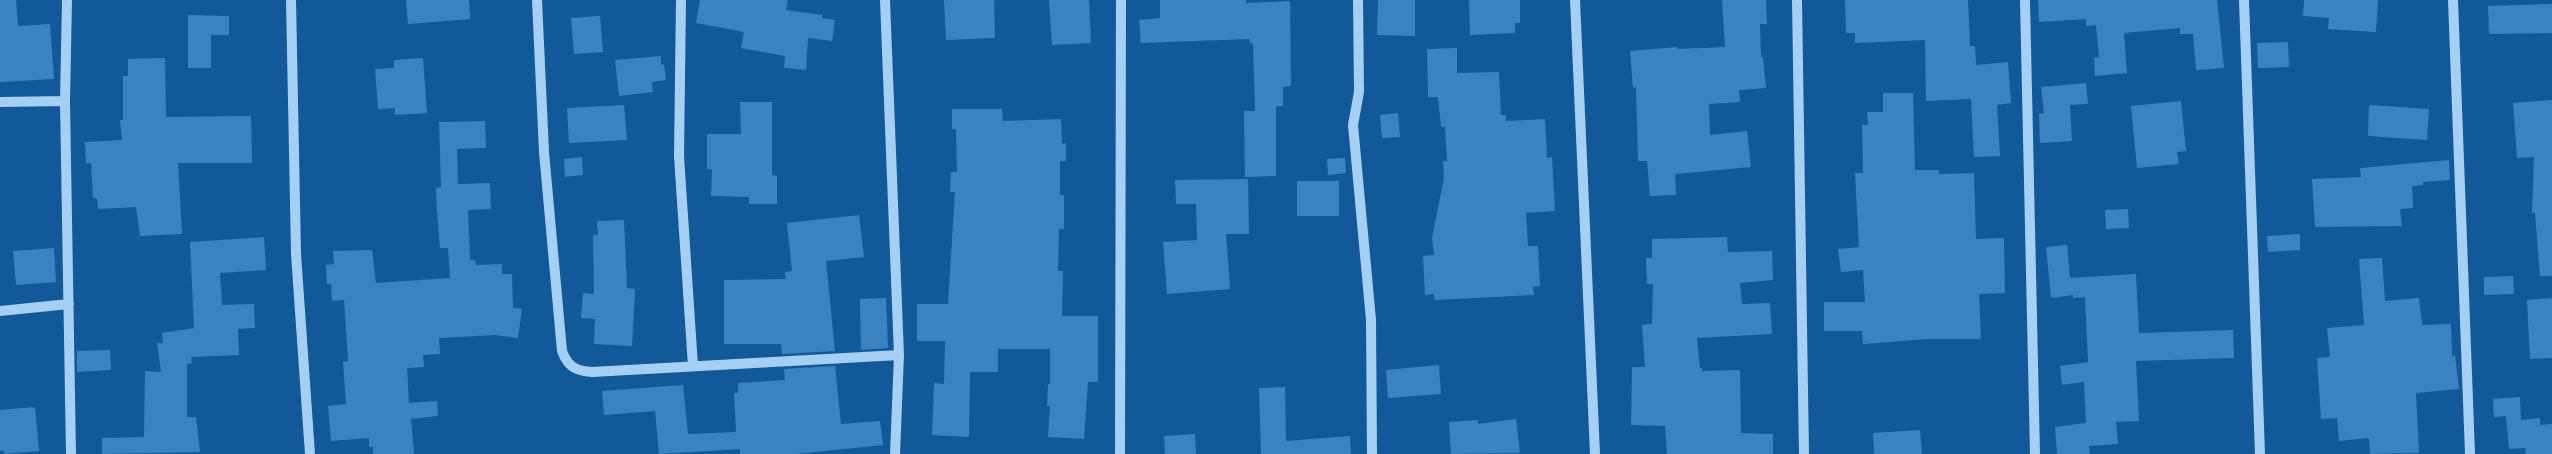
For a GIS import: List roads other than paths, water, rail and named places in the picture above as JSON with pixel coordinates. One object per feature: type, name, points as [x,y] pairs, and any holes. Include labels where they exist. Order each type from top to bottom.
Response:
[{"type":"street","points":[[67,0],[65,101],[71,454]]},
{"type":"street","points":[[291,0],[296,254],[310,454]]},
{"type":"street","points":[[537,0],[544,152],[562,351],[567,363],[573,369],[592,372],[899,355]]},
{"type":"street","points":[[681,0],[679,156],[693,366]]},
{"type":"street","points":[[885,0],[899,355],[895,454]]},
{"type":"street","points":[[1120,0],[1120,454]]},
{"type":"street","points":[[1358,0],[1359,92],[1353,125],[1371,320],[1372,454]]},
{"type":"street","points":[[1575,0],[1595,454]]},
{"type":"street","points":[[1797,0],[1804,454]]},
{"type":"street","points":[[2025,0],[2035,454]]},
{"type":"street","points":[[2244,0],[2260,454]]},
{"type":"street","points":[[2453,0],[2470,454]]},
{"type":"street","points":[[0,102],[65,101]]},
{"type":"street","points":[[0,311],[69,304]]}]
